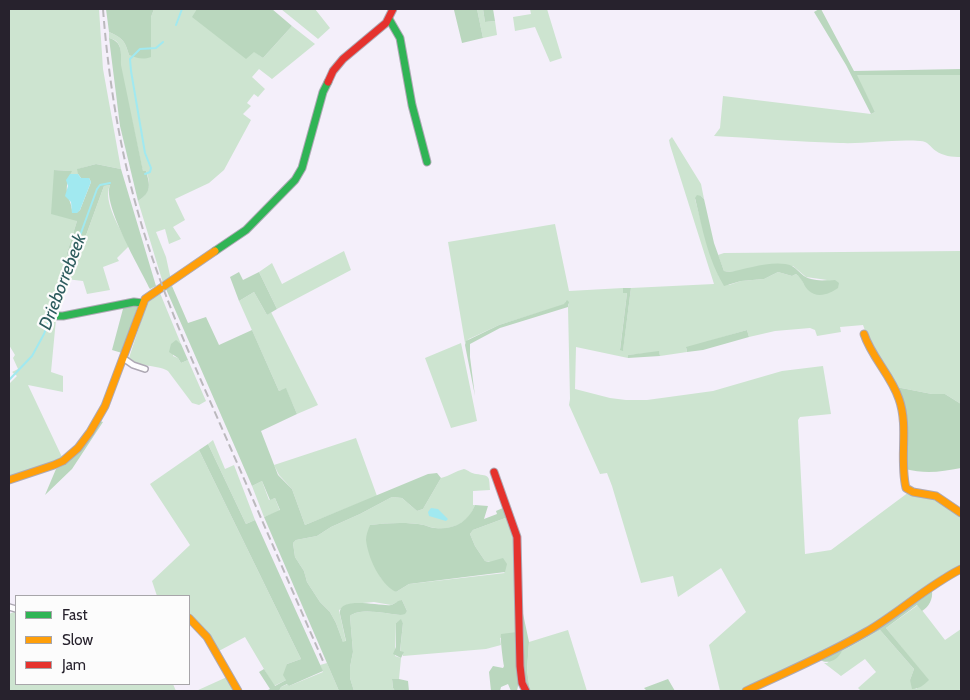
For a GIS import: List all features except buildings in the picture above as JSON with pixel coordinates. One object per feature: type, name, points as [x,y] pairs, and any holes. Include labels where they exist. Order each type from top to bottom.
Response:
[{"type":"street","points":[[9,480],[62,461],[85,440],[100,418],[143,303],[148,296],[169,284],[253,224],[296,180],[302,168],[323,92],[333,71],[343,59],[381,28],[389,19],[393,9]]},
{"type":"street","points":[[389,19],[400,38],[412,105],[427,162]]},
{"type":"street","points":[[52,316],[64,316],[134,302],[143,303]]},
{"type":"street","points":[[864,334],[866,344],[873,358],[891,384],[899,400],[902,416],[903,470],[906,488],[912,492],[937,496],[961,513]]},
{"type":"street","points":[[123,358],[132,365],[145,369]]},
{"type":"street","points":[[494,472],[517,537],[520,666],[522,683],[526,691]]},
{"type":"street","points":[[746,691],[847,643],[894,615],[941,579],[961,570]]},
{"type":"street","points":[[190,619],[207,637],[238,691]]},
{"type":"green space","points":[[9,9],[99,9],[103,69],[121,169],[96,164],[78,169],[78,174],[70,174],[71,171],[54,170],[77,221],[67,253],[68,259],[64,271],[69,273],[77,260],[104,186],[110,185],[108,199],[110,207],[129,246],[117,258],[119,261],[103,267],[110,290],[87,294],[83,281],[66,279],[58,298],[51,372],[63,376],[63,392],[28,385],[62,457],[52,464],[9,477],[9,384],[17,376],[12,372],[18,369],[13,358],[15,355],[9,345]]},
{"type":"green space","points":[[106,9],[154,9],[151,17],[151,57],[140,58],[129,55],[122,40],[109,32]]},
{"type":"green space","points":[[154,9],[196,9],[263,58],[292,26],[315,44],[272,79],[259,69],[252,77],[265,89],[258,97],[254,94],[247,103],[251,106],[243,114],[251,120],[224,170],[209,183],[175,199],[185,220],[173,227],[181,239],[169,244],[165,229],[156,232],[166,257],[171,280],[163,283],[138,201],[148,191],[149,180],[146,171],[143,172],[120,65],[120,48],[117,42],[109,38],[109,32],[120,38],[126,46],[129,55],[151,57],[151,17]]},
{"type":"green space","points":[[197,9],[272,9],[292,26],[263,58],[254,52],[246,59],[192,17]]},
{"type":"green space","points":[[281,9],[315,9],[330,28],[318,39]]},
{"type":"green space","points":[[477,9],[483,9],[485,22],[495,21],[497,35],[483,38]]},
{"type":"green space","points":[[477,9],[483,38],[462,43],[454,10]]},
{"type":"green space","points":[[483,9],[493,9],[495,21],[485,22]]},
{"type":"green space","points":[[530,9],[547,9],[562,58],[550,62],[535,27],[515,31],[513,17],[531,14]]},
{"type":"green space","points":[[821,9],[854,71],[961,69],[961,75],[857,75],[875,112],[871,114],[846,65],[814,12]]},
{"type":"green space","points":[[109,38],[117,42],[120,48],[121,65],[143,171],[146,171],[148,180],[148,191],[138,201],[120,126]]},
{"type":"green space","points":[[856,75],[961,75],[961,157],[942,154],[923,141],[840,143],[714,136],[720,128],[723,96],[871,114],[875,112]]},
{"type":"green space","points":[[672,137],[701,184],[704,199],[701,196],[695,199],[706,240],[719,277],[729,285],[741,281],[764,279],[778,272],[792,276],[796,274],[804,284],[827,280],[806,277],[793,266],[724,271],[718,255],[724,253],[961,251],[961,404],[945,394],[932,394],[896,387],[875,358],[863,325],[840,327],[841,332],[817,336],[815,330],[810,328],[775,331],[749,337],[747,330],[686,348],[687,352],[660,356],[659,352],[628,355],[628,358],[576,347],[575,389],[626,400],[647,400],[713,391],[782,371],[823,366],[831,414],[800,417],[798,420],[805,554],[831,550],[909,492],[938,501],[961,516],[961,567],[943,574],[883,619],[813,657],[742,691],[720,691],[709,645],[746,612],[721,568],[678,597],[673,576],[641,583],[607,473],[600,474],[569,405],[569,304],[566,301],[565,304],[560,306],[499,325],[469,339],[465,343],[448,242],[555,224],[569,291],[623,288],[623,293],[627,293],[620,349],[623,350],[631,288],[714,284],[670,145],[669,140]]},
{"type":"green space","points":[[96,164],[121,169],[156,286],[150,289],[111,206],[110,185],[104,186],[77,260],[69,273],[64,272],[68,259],[67,253],[77,221],[51,214],[54,170],[72,171],[68,181],[67,192],[72,213],[76,213],[80,210],[91,182],[89,178],[81,178],[77,169]]},
{"type":"green space","points":[[697,195],[704,199],[714,243],[724,271],[730,272],[770,264],[785,264],[792,266],[811,279],[835,280],[839,283],[838,288],[827,294],[815,294],[808,290],[796,274],[792,276],[778,272],[764,279],[741,281],[724,286],[718,276],[706,243],[695,198]]},
{"type":"green space","points":[[344,251],[351,270],[277,309],[259,272],[272,263],[282,284]]},
{"type":"green space","points":[[239,272],[243,280],[259,272],[277,309],[267,315],[254,292],[239,301],[230,277]]},
{"type":"green space","points":[[172,286],[188,323],[206,317],[219,345],[252,330],[279,391],[286,388],[297,414],[261,431],[278,475],[292,489],[305,525],[428,474],[437,473],[441,478],[423,509],[417,511],[402,498],[392,497],[331,527],[317,536],[296,540],[293,543],[295,557],[304,571],[307,582],[320,602],[330,612],[343,642],[346,641],[340,614],[341,608],[346,605],[361,603],[391,605],[402,600],[407,611],[401,615],[367,611],[350,616],[353,652],[350,678],[354,691],[339,691],[264,517],[280,510],[275,498],[270,500],[262,481],[252,486],[166,289]]},
{"type":"green space","points":[[623,288],[631,288],[623,351],[620,350],[627,293],[623,293]]},
{"type":"green space","points":[[254,292],[267,315],[271,312],[318,405],[297,414],[286,389],[279,391],[239,301]]},
{"type":"green space","points":[[160,293],[181,344],[176,341],[173,356],[178,358],[181,363],[188,360],[206,401],[199,405],[192,403],[168,371],[138,363],[129,358],[147,303],[151,298]]},
{"type":"green space","points":[[567,300],[569,302],[568,307],[500,328],[470,344],[475,396],[465,345],[466,341],[499,325],[564,304]]},
{"type":"green space","points":[[124,305],[138,305],[122,353],[112,350]]},
{"type":"green space","points":[[747,330],[749,337],[703,350],[687,352],[686,347]]},
{"type":"green space","points":[[176,340],[181,344],[188,360],[181,363],[178,358],[169,352],[171,344]]},
{"type":"green space","points":[[461,343],[477,421],[451,428],[425,358]]},
{"type":"green space","points":[[659,351],[660,356],[628,358],[628,355]]},
{"type":"green space","points":[[896,387],[932,394],[945,394],[961,404],[961,468],[933,472],[905,469],[903,402]]},
{"type":"green space","points":[[100,421],[103,422],[72,469],[45,495],[56,469],[67,463]]},
{"type":"green space","points":[[356,438],[377,496],[305,525],[292,489],[279,475],[274,465]]},
{"type":"green space","points":[[213,440],[225,469],[234,465],[255,520],[246,524],[208,444]]},
{"type":"green space","points":[[208,444],[246,524],[255,520],[323,671],[289,686],[287,684],[281,687],[279,691],[266,691],[270,689],[259,672],[264,669],[275,686],[286,680],[283,675],[287,664],[301,659],[199,450]]},
{"type":"green space","points":[[199,450],[301,659],[287,664],[286,680],[274,686],[245,637],[217,652],[206,630],[190,617],[190,595],[157,595],[152,581],[190,545],[150,484]]},
{"type":"green space","points":[[464,469],[488,477],[490,490],[473,491],[473,505],[475,505],[465,520],[449,528],[434,528],[411,523],[370,525],[368,549],[381,578],[396,592],[409,584],[505,573],[490,562],[485,561],[470,534],[473,530],[508,517],[515,541],[514,588],[517,632],[500,638],[501,645],[486,649],[403,656],[403,652],[400,652],[403,623],[401,620],[396,623],[395,656],[401,658],[399,679],[392,680],[395,691],[354,691],[350,678],[353,652],[350,616],[367,611],[401,615],[407,611],[402,600],[391,605],[374,602],[351,604],[339,610],[346,642],[343,642],[330,612],[320,602],[307,582],[304,571],[295,557],[293,543],[296,540],[317,536],[331,527],[392,497],[402,498],[417,511],[423,509],[441,478]]},
{"type":"green space","points":[[262,481],[269,500],[275,498],[280,511],[264,517],[252,486]]},
{"type":"green space","points":[[475,505],[488,506],[484,519],[497,514],[496,511],[505,507],[508,517],[473,530],[470,534],[485,561],[489,562],[503,558],[507,564],[505,572],[409,584],[396,592],[380,577],[367,547],[366,538],[370,525],[404,523],[434,528],[448,528],[464,520]]},
{"type":"green space","points":[[929,589],[932,591],[932,597],[929,605],[922,611],[917,605],[886,628],[929,680],[921,686],[912,689],[910,680],[914,669],[880,630],[842,651],[832,661],[825,662],[819,659]]},
{"type":"green space","points":[[521,604],[529,642],[527,670],[530,691],[522,691],[524,682]]},
{"type":"green space","points":[[918,605],[945,640],[961,629],[961,689],[958,691],[861,691],[858,688],[876,672],[865,659],[841,676],[824,663],[827,663],[842,651],[880,630],[914,669],[910,680],[916,689],[928,680],[886,628]]},
{"type":"green space","points":[[15,611],[15,685],[173,685],[176,691],[9,691],[9,614]]},
{"type":"green space","points":[[401,619],[403,623],[400,651],[404,652],[401,658],[393,654],[396,647],[396,623]]},
{"type":"green space","points":[[568,630],[587,691],[530,691],[527,670],[529,642]]},
{"type":"green space","points":[[517,632],[519,681],[517,691],[511,691],[508,684],[501,687],[500,691],[491,691],[489,672],[493,666],[503,668],[504,666],[501,634]]},
{"type":"green space","points":[[327,663],[339,691],[279,691],[281,687],[288,684],[289,686],[323,672],[320,665]]},
{"type":"green space","points":[[227,677],[235,691],[196,691]]},
{"type":"green space","points":[[392,679],[408,681],[409,691],[395,691]]},
{"type":"green space","points":[[668,679],[675,691],[647,691],[644,688]]},
{"type":"water","points":[[70,174],[78,174],[81,178],[89,178],[91,182],[77,213],[72,213],[71,202],[65,196],[68,186],[66,180]]},
{"type":"water","points":[[431,508],[438,509],[448,519],[446,521],[429,516],[428,512]]},
{"type":"waterway","name":"Drieborrebeek","points":[[176,25],[182,9]]},
{"type":"waterway","name":"Drieborrebeek","points":[[145,174],[150,172],[151,168],[145,153],[130,59],[140,49],[156,48],[163,42]]},
{"type":"waterway","name":"Drieborrebeek","points":[[9,380],[32,356],[44,334],[97,189],[100,185],[110,183]]},
{"type":"railway","points":[[103,9],[109,67],[123,154],[155,266],[186,345],[323,661]]},
{"type":"traffic: fast","points":[[389,19],[400,38],[412,105],[427,162]]},
{"type":"traffic: fast","points":[[215,251],[246,230],[295,180],[302,168],[323,92],[328,82]]},
{"type":"traffic: fast","points":[[52,316],[63,316],[134,302],[143,303]]},
{"type":"traffic: slow","points":[[9,480],[63,461],[78,448],[105,406],[145,299],[215,251]]},
{"type":"traffic: slow","points":[[864,334],[867,343],[896,390],[899,399],[904,432],[903,466],[906,488],[913,492],[936,496],[961,513]]},
{"type":"traffic: slow","points":[[746,691],[821,656],[878,625],[936,583],[961,569]]},
{"type":"traffic: slow","points":[[190,619],[207,637],[238,691]]},
{"type":"traffic: jam","points":[[328,82],[333,71],[343,59],[386,23],[393,9]]},
{"type":"traffic: jam","points":[[494,472],[517,537],[520,666],[522,683],[526,691]]}]
